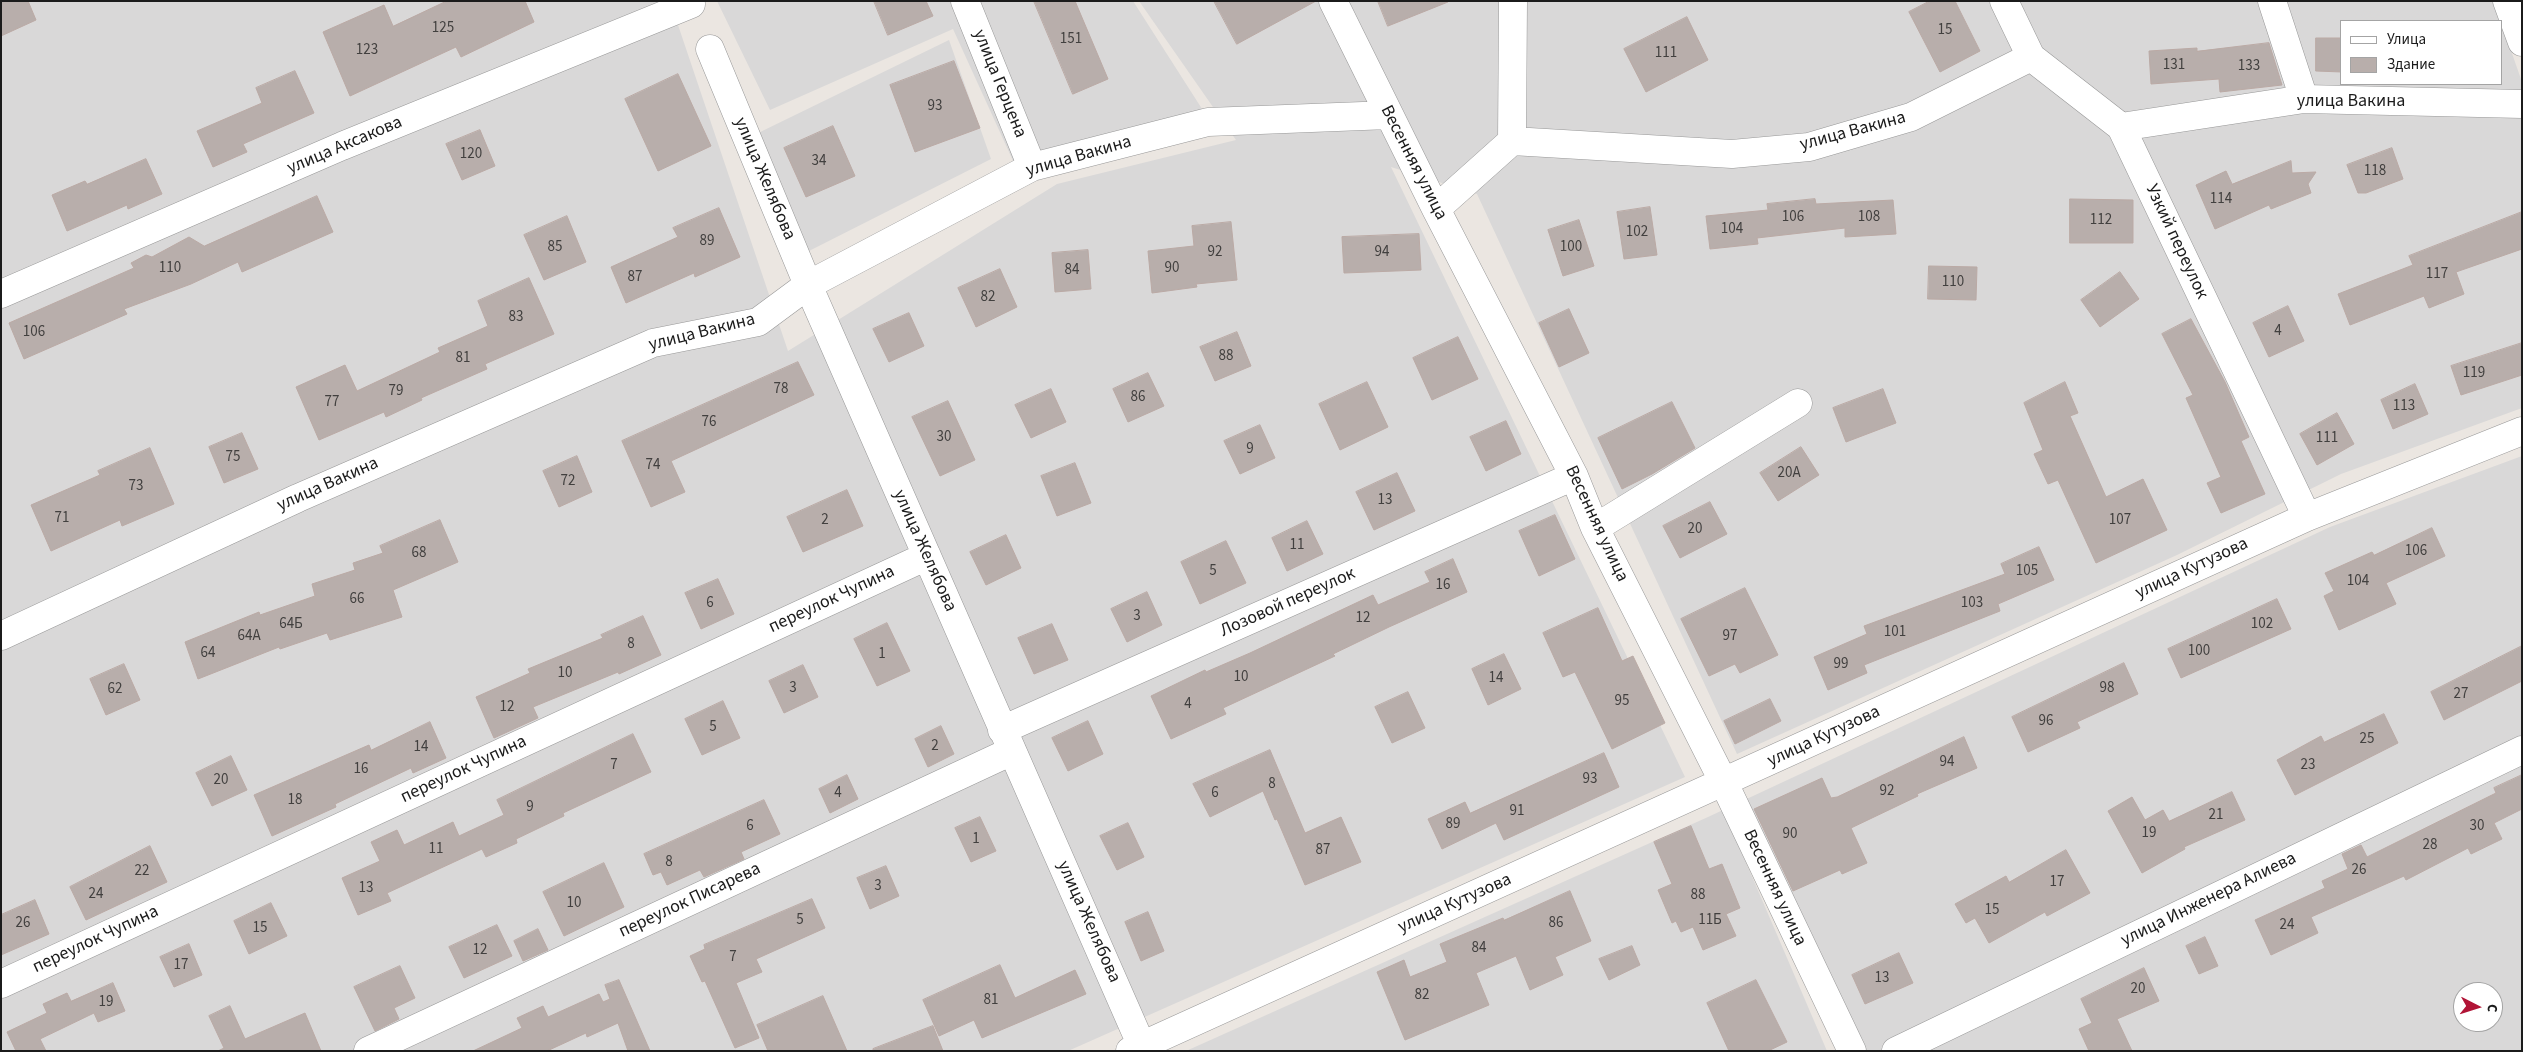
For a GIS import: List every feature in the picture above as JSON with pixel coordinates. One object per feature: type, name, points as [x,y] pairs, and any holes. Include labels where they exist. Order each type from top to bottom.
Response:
[{"type":"street","name":"улица Герцена","points":[[965,1],[1032,167]]},
{"type":"street","name":"Весенняя улица","points":[[1333,1],[1436,209],[1574,476],[1595,528],[1724,783],[1852,1051]]},
{"type":"street","points":[[1436,209],[1512,141],[1513,1]]},
{"type":"street","name":"Узкий переулок","points":[[2004,1],[2031,56],[2121,128],[2307,517]]},
{"type":"street","points":[[2272,1],[2304,99]]},
{"type":"street","points":[[2507,1],[2522,42]]},
{"type":"street","name":"улица Аксакова","points":[[1,294],[342,146],[691,4]]},
{"type":"street","name":"улица Желябова","points":[[710,49],[808,285],[1008,740],[1139,1049]]},
{"type":"street","name":"улица Вакина","points":[[1512,141],[1732,154],[1808,147],[1911,117],[2031,56]]},
{"type":"street","name":"улица Вакина","points":[[2121,128],[2304,99],[2522,104]]},
{"type":"street","name":"улица Вакина","points":[[1,636],[298,498],[653,343],[758,322],[808,285],[1032,167],[1208,122],[1389,115]]},
{"type":"street","points":[[1595,528],[1798,403]]},
{"type":"street","name":"улица Кутузова","points":[[1139,1049],[2307,517],[2522,431]]},
{"type":"street","name":"Лозовой переулок","points":[[1008,740],[1574,476]]},
{"type":"street","name":"переулок Чупина","points":[[1,984],[927,556]]},
{"type":"street","name":"переулок Писарева","points":[[368,1051],[1008,740]]},
{"type":"street","name":"улица Инженера Алиева","points":[[1896,1051],[2522,750]]},
{"type":"shaded area","points":[[1,1],[663,1],[677,22],[788,351],[1057,184],[1236,140],[1139,1],[2493,1],[2500,20],[2340,20],[2340,85],[2503,85],[2503,28],[2522,82],[2522,408],[2341,474],[2177,555],[1737,754],[1477,194],[1391,167],[1685,777],[1068,1051],[1,1051]]},
{"type":"shaded area","points":[[717,1],[1133,1],[1204,112],[1014,163],[953,29],[770,110]]},
{"type":"shaded area","points":[[949,40],[991,159],[805,253],[752,136]]},
{"type":"shaded area","points":[[2522,456],[2522,1051],[1865,1051],[1762,839],[1741,851],[1827,1051],[1186,1051],[1708,817],[2330,527]]},
{"type":"building","points":[[1,1],[28,1],[36,20],[1,36]]},
{"type":"building","points":[[447,1],[525,1],[534,22],[461,57],[456,47],[350,96],[323,32],[384,5],[393,26]]},
{"type":"building","points":[[874,1],[926,1],[933,16],[888,35]]},
{"type":"building","points":[[1034,1],[1075,1],[1108,79],[1073,94]]},
{"type":"building","points":[[1214,1],[1316,1],[1237,44]]},
{"type":"building","points":[[1378,1],[1447,1],[1448,2],[1388,26]]},
{"type":"building","points":[[1930,1],[1955,1],[1980,51],[1940,72],[1909,12]]},
{"type":"building","points":[[1687,17],[1708,60],[1646,92],[1624,49]]},
{"type":"building","points":[[2316,38],[2340,38],[2340,72],[2316,71]]},
{"type":"building","points":[[2269,43],[2282,85],[2220,92],[2219,79],[2151,84],[2149,51],[2197,48],[2197,51]]},
{"type":"building","points":[[954,61],[980,128],[915,152],[890,85]]},
{"type":"building","points":[[295,71],[314,113],[243,144],[247,152],[213,167],[197,131],[262,103],[256,88]]},
{"type":"building","points":[[678,74],[711,146],[658,171],[625,99]]},
{"type":"building","points":[[833,126],[855,176],[806,197],[784,148]]},
{"type":"building","points":[[480,130],[495,166],[462,180],[446,144]]},
{"type":"building","points":[[2392,148],[2403,179],[2366,193],[2358,193],[2347,165]]},
{"type":"building","points":[[146,159],[162,194],[128,209],[127,205],[67,231],[52,195],[85,181],[87,184]]},
{"type":"building","points":[[2291,161],[2292,173],[2316,172],[2308,184],[2311,193],[2271,209],[2269,205],[2215,229],[2196,185],[2226,171],[2232,184]]},
{"type":"building","points":[[317,196],[333,232],[242,272],[238,262],[191,284],[124,309],[127,314],[24,359],[9,323],[134,268],[131,263],[146,255],[152,257],[189,237],[204,246]]},
{"type":"building","points":[[1815,199],[1816,204],[1893,200],[1896,234],[1845,237],[1845,228],[1757,238],[1758,244],[1710,249],[1706,216],[1768,210],[1767,204]]},
{"type":"building","points":[[2070,199],[2133,200],[2133,243],[2070,243]]},
{"type":"building","points":[[1650,207],[1657,255],[1624,259],[1617,212]]},
{"type":"building","points":[[719,208],[740,257],[695,277],[694,273],[626,303],[611,267],[678,237],[673,228]]},
{"type":"building","points":[[2522,212],[2522,249],[2456,272],[2464,294],[2429,308],[2424,296],[2350,325],[2338,294],[2413,265],[2409,256]]},
{"type":"building","points":[[567,216],[586,262],[544,280],[524,235]]},
{"type":"building","points":[[1579,220],[1594,266],[1563,276],[1548,230]]},
{"type":"building","points":[[1231,222],[1237,280],[1196,284],[1197,287],[1152,293],[1148,251],[1194,246],[1192,226]]},
{"type":"building","points":[[1419,234],[1421,270],[1344,273],[1342,237]]},
{"type":"building","points":[[1088,250],[1091,289],[1055,292],[1052,253]]},
{"type":"building","points":[[1929,266],[1977,267],[1976,300],[1928,299]]},
{"type":"building","points":[[1000,269],[1017,307],[976,327],[958,288]]},
{"type":"building","points":[[2120,272],[2139,299],[2100,327],[2081,300]]},
{"type":"building","points":[[529,278],[554,334],[485,364],[487,369],[421,398],[422,400],[386,417],[384,412],[319,440],[296,387],[345,365],[357,391],[440,352],[438,348],[488,326],[478,301]]},
{"type":"building","points":[[2288,306],[2304,341],[2269,357],[2253,323]]},
{"type":"building","points":[[1569,309],[1589,353],[1559,367],[1539,323]]},
{"type":"building","points":[[909,313],[924,346],[889,362],[873,329]]},
{"type":"building","points":[[2191,319],[2225,382],[2249,437],[2241,441],[2265,494],[2221,513],[2207,483],[2221,477],[2186,398],[2193,395],[2162,334]]},
{"type":"building","points":[[1237,332],[1251,366],[1215,381],[1200,347]]},
{"type":"building","points":[[1458,337],[1478,379],[1432,400],[1413,358]]},
{"type":"building","points":[[2522,343],[2522,375],[2461,395],[2451,366]]},
{"type":"building","points":[[798,362],[814,395],[671,461],[685,492],[651,507],[622,441]]},
{"type":"building","points":[[1148,373],[1164,406],[1128,422],[1113,389]]},
{"type":"building","points":[[1367,382],[1388,427],[1340,450],[1319,404]]},
{"type":"building","points":[[2065,382],[2078,413],[2070,416],[2106,497],[2143,479],[2167,530],[2096,563],[2058,480],[2048,484],[2034,454],[2043,450],[2024,403]]},
{"type":"building","points":[[2415,384],[2428,414],[2393,429],[2381,400]]},
{"type":"building","points":[[1051,389],[1066,422],[1031,438],[1015,405]]},
{"type":"building","points":[[1883,389],[1896,423],[1846,442],[1833,408]]},
{"type":"building","points":[[948,401],[975,460],[940,476],[912,417]]},
{"type":"building","points":[[1672,402],[1695,448],[1652,474],[1622,489],[1598,438]]},
{"type":"building","points":[[2337,413],[2354,444],[2317,465],[2300,434]]},
{"type":"building","points":[[1506,421],[1521,454],[1486,471],[1470,437]]},
{"type":"building","points":[[1260,425],[1275,458],[1240,474],[1224,441]]},
{"type":"building","points":[[242,433],[258,469],[224,483],[209,447]]},
{"type":"building","points":[[1801,447],[1819,475],[1778,501],[1760,473]]},
{"type":"building","points":[[150,448],[174,504],[122,526],[120,520],[51,551],[31,505],[100,475],[98,471]]},
{"type":"building","points":[[577,456],[592,492],[559,507],[543,471]]},
{"type":"building","points":[[1075,463],[1091,503],[1057,516],[1041,476]]},
{"type":"building","points":[[1397,473],[1415,511],[1374,530],[1356,492]]},
{"type":"building","points":[[847,490],[863,526],[803,552],[787,517]]},
{"type":"building","points":[[1710,502],[1727,534],[1680,558],[1663,526]]},
{"type":"building","points":[[1555,515],[1575,559],[1539,576],[1519,531]]},
{"type":"building","points":[[440,520],[458,562],[393,590],[402,617],[330,640],[327,633],[280,649],[279,647],[198,679],[185,642],[259,612],[260,615],[315,596],[312,584],[355,570],[353,563],[383,553],[380,546]]},
{"type":"building","points":[[1307,521],[1323,554],[1287,571],[1272,538]]},
{"type":"building","points":[[2432,528],[2445,556],[2386,583],[2396,604],[2339,630],[2324,596],[2334,591],[2325,573],[2372,552],[2374,555]]},
{"type":"building","points":[[1006,535],[1021,568],[986,585],[970,552]]},
{"type":"building","points":[[1226,541],[1246,583],[1200,604],[1181,562]]},
{"type":"building","points":[[2039,547],[2054,580],[1998,604],[2000,611],[1864,665],[1867,673],[1828,690],[1814,657],[1867,634],[1864,626],[2005,574],[2001,564]]},
{"type":"building","points":[[1453,559],[1467,592],[1389,627],[1333,654],[1335,656],[1223,708],[1226,714],[1171,739],[1151,696],[1205,670],[1206,672],[1250,653],[1373,595],[1378,605],[1430,582],[1425,572]]},
{"type":"building","points":[[718,579],[734,614],[701,629],[685,593]]},
{"type":"building","points":[[1745,588],[1778,655],[1740,673],[1735,664],[1709,676],[1681,619]]},
{"type":"building","points":[[1147,592],[1162,625],[1127,642],[1111,609]]},
{"type":"building","points":[[2277,599],[2291,629],[2181,678],[2168,649]]},
{"type":"building","points":[[1598,608],[1622,661],[1633,656],[1665,723],[1612,749],[1575,672],[1563,677],[1543,633]]},
{"type":"building","points":[[643,616],[661,655],[619,674],[618,672],[533,707],[538,718],[494,738],[476,697],[530,673],[528,669],[603,638],[601,635]]},
{"type":"building","points":[[887,623],[910,671],[877,686],[854,639]]},
{"type":"building","points":[[1052,624],[1068,660],[1034,674],[1018,638]]},
{"type":"building","points":[[2522,646],[2522,681],[2444,720],[2431,692]]},
{"type":"building","points":[[1504,654],[1521,689],[1488,705],[1472,669]]},
{"type":"building","points":[[2124,663],[2138,694],[2077,722],[2080,728],[2028,752],[2012,717]]},
{"type":"building","points":[[124,664],[140,700],[106,715],[90,679]]},
{"type":"building","points":[[803,665],[818,697],[784,713],[769,681]]},
{"type":"building","points":[[1408,692],[1425,728],[1392,743],[1375,707]]},
{"type":"building","points":[[1770,699],[1781,721],[1735,744],[1724,721]]},
{"type":"building","points":[[723,701],[740,738],[702,755],[685,719]]},
{"type":"building","points":[[2384,714],[2398,743],[2295,795],[2277,760],[2321,736],[2324,742]]},
{"type":"building","points":[[1088,721],[1103,754],[1068,771],[1052,738]]},
{"type":"building","points":[[430,722],[446,758],[413,773],[411,768],[335,804],[336,807],[272,836],[254,795],[369,745],[371,750]]},
{"type":"building","points":[[941,726],[954,754],[928,767],[915,739]]},
{"type":"building","points":[[633,734],[651,772],[563,813],[564,816],[516,839],[517,843],[486,857],[482,849],[387,893],[391,901],[358,915],[342,878],[380,861],[371,842],[397,830],[404,845],[453,822],[459,836],[504,815],[497,800]]},
{"type":"building","points":[[1964,737],[1977,768],[1917,794],[1918,796],[1851,828],[1867,863],[1842,874],[1840,870],[1793,891],[1754,809],[1822,778],[1831,798],[1837,797]]},
{"type":"building","points":[[1270,750],[1305,833],[1341,817],[1361,862],[1305,885],[1263,791],[1210,817],[1193,784]]},
{"type":"building","points":[[1604,753],[1619,787],[1504,840],[1496,823],[1442,849],[1428,819],[1465,802],[1470,813]]},
{"type":"building","points":[[231,756],[247,790],[212,806],[196,773]]},
{"type":"building","points":[[847,775],[858,799],[830,813],[819,789]]},
{"type":"building","points":[[2522,775],[2522,809],[2494,823],[2502,839],[2471,854],[2468,848],[2406,880],[2404,876],[2311,917],[2318,933],[2271,955],[2255,920],[2325,888],[2322,881],[2348,869],[2342,854],[2361,845],[2367,857],[2496,793],[2494,788]]},
{"type":"building","points":[[2232,792],[2245,820],[2184,847],[2185,849],[2142,873],[2108,811],[2132,797],[2145,820],[2163,810],[2169,821]]},
{"type":"building","points":[[764,800],[780,834],[741,852],[744,859],[704,877],[700,870],[667,885],[661,872],[653,875],[644,854]]},
{"type":"building","points":[[980,817],[996,851],[971,862],[955,828]]},
{"type":"building","points":[[1128,823],[1144,857],[1117,870],[1100,836]]},
{"type":"building","points":[[1691,826],[1709,869],[1722,864],[1740,908],[1726,914],[1736,936],[1703,950],[1693,927],[1681,932],[1676,921],[1672,923],[1658,890],[1672,884],[1654,842]]},
{"type":"building","points":[[150,846],[167,882],[86,920],[70,887]]},
{"type":"building","points":[[2066,850],[2090,893],[2047,916],[2045,912],[1989,943],[1975,918],[1966,923],[1955,904],[2006,876],[2009,882]]},
{"type":"building","points":[[604,863],[624,907],[564,936],[543,892]]},
{"type":"building","points":[[886,866],[899,896],[870,909],[857,878]]},
{"type":"building","points":[[1570,891],[1591,941],[1555,957],[1563,975],[1530,990],[1516,956],[1476,973],[1489,1005],[1405,1040],[1377,972],[1404,960],[1410,977],[1447,962],[1440,944],[1503,918],[1504,920]]},
{"type":"building","points":[[812,899],[825,928],[756,959],[762,972],[736,983],[759,1038],[735,1048],[705,981],[702,982],[690,956],[705,949],[704,945]]},
{"type":"building","points":[[35,900],[49,934],[1,955],[1,915]]},
{"type":"building","points":[[271,903],[287,936],[249,954],[234,921]]},
{"type":"building","points":[[1148,912],[1164,951],[1141,961],[1125,922]]},
{"type":"building","points":[[497,925],[512,956],[464,978],[449,947]]},
{"type":"building","points":[[538,929],[548,950],[523,961],[514,941]]},
{"type":"building","points":[[2205,937],[2218,966],[2199,974],[2186,946]]},
{"type":"building","points":[[189,944],[202,975],[174,987],[160,957]]},
{"type":"building","points":[[1632,946],[1640,965],[1609,980],[1599,959]]},
{"type":"building","points":[[1899,953],[1913,983],[1865,1004],[1852,975]]},
{"type":"building","points":[[1000,965],[1015,998],[1075,970],[1086,994],[982,1038],[974,1020],[939,1036],[923,1000]]},
{"type":"building","points":[[400,966],[415,998],[394,1008],[399,1019],[375,1031],[354,987]]},
{"type":"building","points":[[2144,968],[2159,1001],[2117,1019],[2132,1051],[2089,1051],[2079,1029],[2092,1023],[2081,999]]},
{"type":"building","points":[[619,980],[650,1051],[628,1051],[618,1023],[587,1037],[586,1033],[547,1051],[473,1051],[522,1028],[517,1018],[543,1006],[548,1017],[599,994],[603,1002],[610,999],[605,985]]},
{"type":"building","points":[[1756,980],[1787,1042],[1768,1051],[1729,1051],[1707,1003]]},
{"type":"building","points":[[113,983],[125,1011],[98,1022],[94,1013],[40,1039],[46,1051],[16,1051],[7,1032],[47,1013],[43,1004],[67,993],[71,1001]]},
{"type":"building","points":[[823,996],[847,1051],[768,1051],[757,1025]]},
{"type":"building","points":[[230,1006],[245,1039],[305,1013],[321,1051],[218,1051],[224,1048],[209,1016]]},
{"type":"building","points":[[933,1026],[943,1051],[873,1051],[873,1049]]}]
